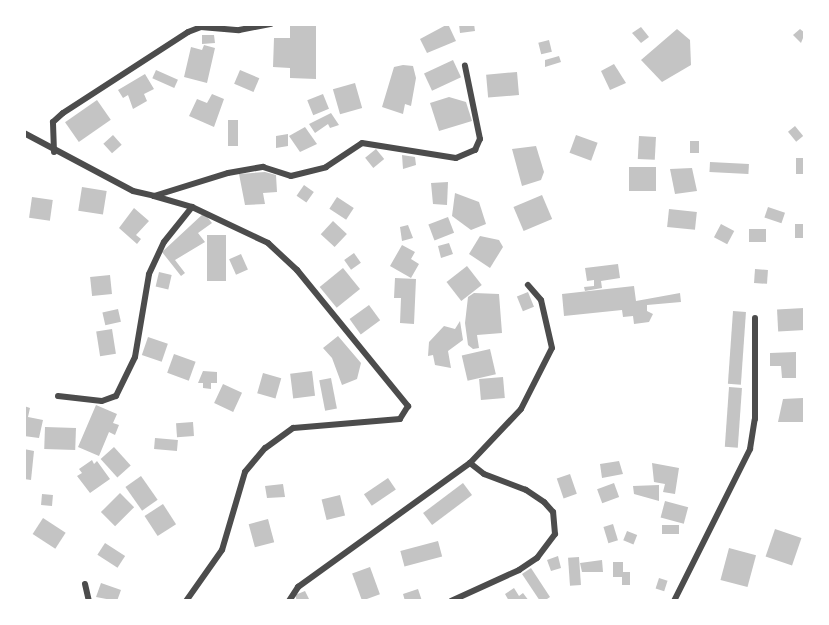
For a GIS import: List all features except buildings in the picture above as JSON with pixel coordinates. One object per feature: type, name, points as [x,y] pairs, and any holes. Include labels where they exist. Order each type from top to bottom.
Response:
[{"type":"street","points":[[54,152],[53,122],[63,113],[188,32],[201,27],[239,30],[271,24]]},
{"type":"street","points":[[154,196],[228,173],[263,167],[291,176],[326,167],[362,143],[456,158],[475,150],[480,139],[465,66]]},
{"type":"street","points":[[24,133],[54,152],[134,191],[192,207],[268,243],[297,270],[408,406],[400,419],[293,428],[264,448],[245,472],[222,550],[186,601]]},
{"type":"street","points":[[58,396],[102,400],[116,396],[135,357],[149,274],[164,242],[192,207]]},
{"type":"street","points":[[289,601],[298,587],[470,463],[521,409],[552,348],[541,300],[528,285]]},
{"type":"street","points":[[674,601],[750,448],[755,419],[755,318]]},
{"type":"street","points":[[451,601],[519,570],[537,558],[555,534],[553,512],[544,502],[526,490],[484,474],[470,463]]},
{"type":"street","points":[[85,584],[89,601]]}]
